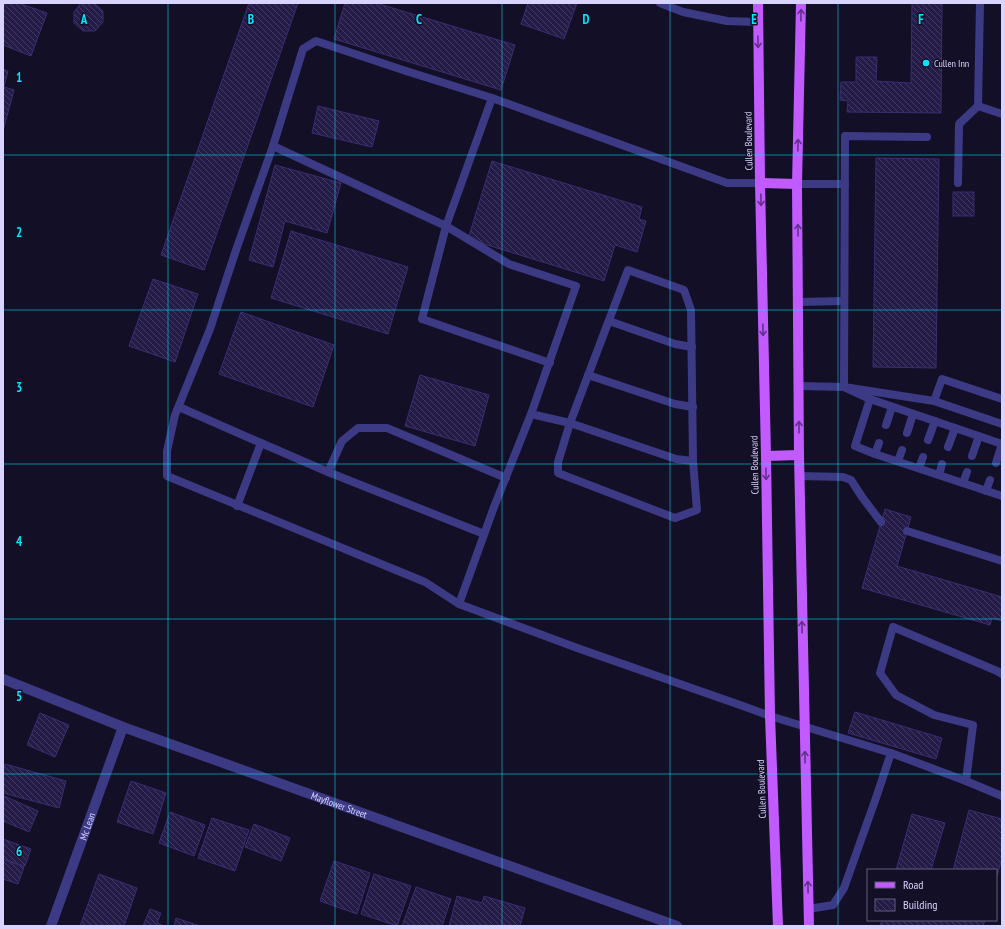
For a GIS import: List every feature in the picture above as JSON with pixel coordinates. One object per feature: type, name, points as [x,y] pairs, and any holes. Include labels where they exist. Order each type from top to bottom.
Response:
[{"type":"main road","name":"Cullen Boulevard","points":[[758,3],[770,716],[778,926]]},
{"type":"main road","points":[[801,3],[798,184],[799,476],[809,926]]},
{"type":"main road","points":[[760,183],[798,184]]},
{"type":"main road","points":[[766,456],[799,455]]},
{"type":"street","name":"Mayflower Street","points":[[3,679],[123,727],[677,926]]},
{"type":"street","name":"Mc Lean","points":[[51,926],[123,727]]},
{"type":"lane","points":[[660,3],[683,12],[727,21],[758,22]]},
{"type":"lane","points":[[958,183],[959,124],[978,106],[980,3]]},
{"type":"lane","points":[[760,183],[727,183],[492,98],[316,41],[303,49],[273,146],[210,329],[175,415],[167,451],[167,476],[425,582],[459,604],[580,650],[770,716],[891,753],[1002,796]]},
{"type":"lane","points":[[492,98],[446,226],[422,319],[550,363]]},
{"type":"lane","points":[[978,106],[1002,114]]},
{"type":"lane","points":[[844,387],[846,136],[927,137]]},
{"type":"lane","points":[[273,146],[446,226],[509,264],[576,286],[550,363],[484,534],[459,604]]},
{"type":"lane","points":[[798,184],[845,184]]},
{"type":"lane","points":[[628,270],[684,290],[691,310],[692,347],[693,461],[697,510],[675,518],[558,474],[558,462],[570,423],[628,270]]},
{"type":"lane","points":[[798,302],[844,302]]},
{"type":"lane","points":[[609,321],[675,344],[692,347]]},
{"type":"lane","points":[[588,375],[675,404],[693,407]]},
{"type":"lane","points":[[934,401],[942,379],[960,388],[1001,401]]},
{"type":"lane","points":[[799,386],[844,387],[953,404],[993,418],[1002,424]]},
{"type":"lane","points":[[844,387],[892,407],[1002,444],[996,463]]},
{"type":"lane","points":[[870,399],[855,446],[1002,496]]},
{"type":"lane","points":[[179,407],[328,472],[484,534]]},
{"type":"lane","points":[[886,425],[892,407]]},
{"type":"lane","points":[[531,414],[570,423],[676,459],[693,461]]},
{"type":"lane","points":[[907,433],[913,414]]},
{"type":"lane","points":[[928,440],[935,421]]},
{"type":"lane","points":[[328,472],[342,441],[358,428],[386,428],[506,478]]},
{"type":"lane","points":[[948,447],[955,428]]},
{"type":"lane","points":[[972,456],[979,436]]},
{"type":"lane","points":[[237,506],[261,443]]},
{"type":"lane","points":[[875,454],[879,444]]},
{"type":"lane","points":[[898,461],[902,450]]},
{"type":"lane","points":[[919,468],[923,457]]},
{"type":"lane","points":[[939,475],[942,464]]},
{"type":"lane","points":[[963,483],[967,472]]},
{"type":"lane","points":[[799,476],[843,477],[851,480],[881,522]]},
{"type":"lane","points":[[986,491],[990,480]]},
{"type":"lane","points":[[907,531],[1002,561]]},
{"type":"lane","points":[[966,781],[973,725],[934,715],[896,695],[880,673],[893,627],[1002,674]]},
{"type":"lane","points":[[808,909],[833,905],[844,888],[891,753]]},
{"type":"building","points":[[3,3],[18,3],[47,13],[31,56],[3,45]]},
{"type":"building","points":[[81,3],[94,3],[103,11],[103,22],[95,31],[83,31],[74,23],[74,12]]},
{"type":"building","points":[[249,3],[298,3],[204,270],[161,255]]},
{"type":"building","points":[[345,3],[376,3],[515,45],[501,90],[334,39]]},
{"type":"building","points":[[528,3],[577,3],[564,39],[521,24]]},
{"type":"building","name":"Cullen Inn","points":[[912,3],[942,3],[941,113],[847,112],[848,101],[840,100],[841,82],[856,82],[856,57],[877,57],[876,81],[911,83]]},
{"type":"building","points":[[3,69],[8,71],[4,87],[14,90],[3,131]]},
{"type":"building","points":[[318,106],[379,121],[372,147],[312,133]]},
{"type":"building","points":[[876,158],[939,159],[936,368],[873,367]]},
{"type":"building","points":[[492,161],[642,207],[639,219],[646,221],[637,252],[615,245],[604,281],[468,239]]},
{"type":"building","points":[[275,165],[341,183],[327,233],[285,221],[273,267],[249,260]]},
{"type":"building","points":[[953,192],[974,192],[974,216],[953,216]]},
{"type":"building","points":[[291,231],[408,267],[388,334],[271,298]]},
{"type":"building","points":[[153,279],[198,294],[175,362],[129,346]]},
{"type":"building","points":[[241,312],[334,345],[313,407],[219,374]]},
{"type":"building","points":[[420,375],[489,395],[475,446],[405,426]]},
{"type":"building","points":[[885,509],[911,517],[897,566],[1002,597],[1002,621],[992,618],[990,625],[862,588]]},
{"type":"building","points":[[855,712],[942,738],[936,759],[848,733]]},
{"type":"building","points":[[40,713],[69,725],[55,757],[27,745]]},
{"type":"building","points":[[5,764],[66,781],[59,808],[3,793],[3,772]]},
{"type":"building","points":[[131,781],[166,793],[153,834],[117,822]]},
{"type":"building","points":[[4,796],[38,811],[29,832],[3,821]]},
{"type":"building","points":[[969,810],[1002,819],[1002,858],[997,876],[997,869],[953,869]]},
{"type":"building","points":[[170,812],[205,825],[194,856],[159,843]]},
{"type":"building","points":[[912,814],[945,823],[931,869],[896,869]]},
{"type":"building","points":[[212,818],[249,830],[235,871],[198,858]]},
{"type":"building","points":[[254,824],[290,838],[281,861],[245,847]]},
{"type":"building","points":[[3,839],[31,849],[25,866],[3,859]]},
{"type":"building","points":[[3,859],[24,867],[18,884],[3,879]]},
{"type":"building","points":[[334,861],[370,873],[357,914],[320,901]]},
{"type":"building","points":[[99,874],[137,888],[124,926],[80,926]]},
{"type":"building","points":[[374,874],[411,886],[397,926],[361,914]]},
{"type":"building","points":[[416,887],[451,899],[442,926],[402,926]]},
{"type":"building","points":[[457,896],[482,903],[484,896],[525,908],[520,926],[449,926]]},
{"type":"building","points":[[150,909],[161,913],[157,923],[164,926],[143,926]]},
{"type":"building","points":[[176,918],[200,926],[174,926]]},
{"type":"building","points":[[882,921],[985,921],[983,926],[880,926]]},
{"type":"place","name":"Cullen Inn","points":[[926,63]]}]
